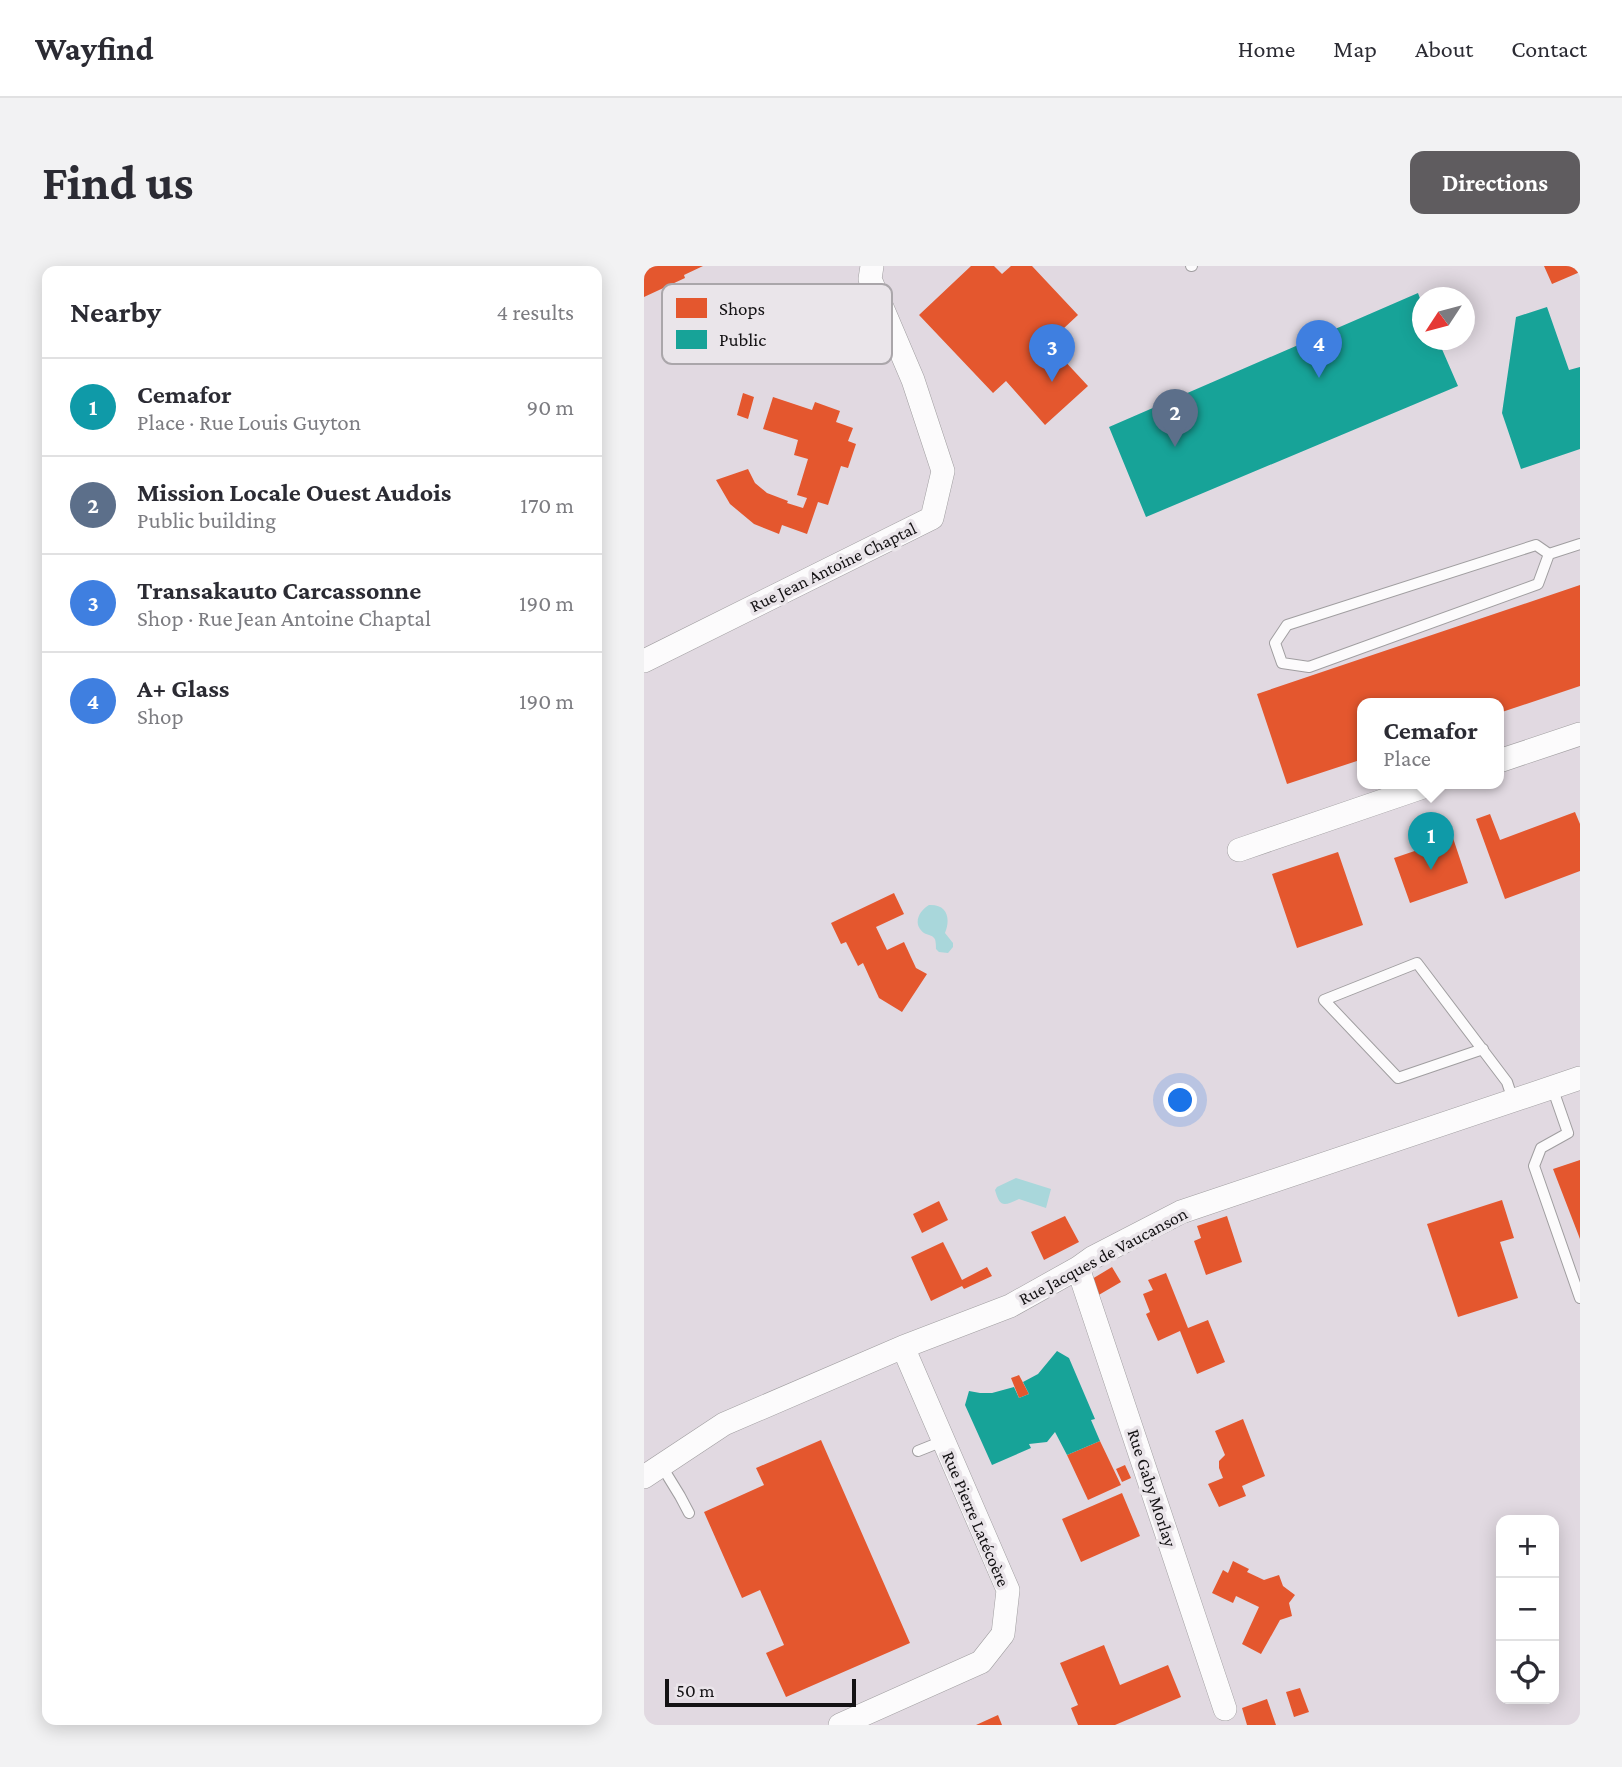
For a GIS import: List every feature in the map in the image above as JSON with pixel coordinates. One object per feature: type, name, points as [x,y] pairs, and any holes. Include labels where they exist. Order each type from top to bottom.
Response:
[{"type":"street","name":"Rue Jean Antoine Chaptal","points":[[872,266],[872,284]]},
{"type":"street","name":"Rue Jean Antoine Chaptal","points":[[644,661],[932,518],[943,471],[913,380],[892,331]]},
{"type":"street","points":[[1504,759],[1580,734]]},
{"type":"street","points":[[1239,850],[1417,789]]},
{"type":"street","name":"Rue Jacques de Vaucanson","points":[[652,1471],[724,1424],[903,1347],[1010,1306],[1092,1258],[1181,1212],[1580,1078]]},
{"type":"street","name":"Rue Gaby Morlay","points":[[1079,1268],[1225,1709]]},
{"type":"street","name":"Rue Pierre Latécoère","points":[[839,1725],[981,1662],[1003,1634],[1007,1590],[903,1347]]},
{"type":"lane","points":[[1549,554],[1580,544]]},
{"type":"lane","points":[[1536,545],[1549,554],[1538,584],[1309,667],[1282,663],[1275,643],[1287,625],[1536,545]]},
{"type":"lane","points":[[1483,1049],[1398,1077],[1324,1000],[1417,964],[1483,1049],[1507,1082],[1513,1100]]},
{"type":"lane","points":[[1552,1087],[1568,1133],[1541,1148],[1534,1167],[1580,1298]]},
{"type":"lane","points":[[918,1451],[943,1441]]},
{"type":"lane","points":[[652,1471],[680,1496],[689,1513]]},
{"type":"shaded area","points":[[644,266],[1580,266],[1580,1725],[644,1725]]},
{"type":"water","points":[[929,905],[940,907],[946,913],[948,922],[945,933],[953,943],[948,953],[939,952],[935,939],[918,926],[920,914]]},
{"type":"water","points":[[1016,1178],[1051,1189],[1046,1208],[1019,1199],[1007,1204],[1001,1203],[995,1190]]},
{"type":"building: Shops","points":[[644,266],[703,266],[672,284],[662,284],[662,289],[644,297]]},
{"type":"building: Shops","points":[[971,266],[994,266],[1002,274],[1011,266],[1032,266],[1078,315],[1048,343],[1088,386],[1045,425],[1006,381],[993,393],[919,315]]},
{"type":"building: Shops","points":[[1544,266],[1580,266],[1580,272],[1552,284]]},
{"type":"building: Shops","points":[[743,393],[754,397],[748,419],[737,415]]},
{"type":"building: Shops","points":[[773,397],[812,410],[815,402],[840,411],[836,422],[853,428],[848,441],[856,444],[848,468],[841,466],[828,505],[818,502],[807,534],[782,525],[779,534],[754,524],[730,504],[716,480],[748,469],[755,483],[767,493],[803,508],[807,498],[797,495],[808,459],[794,455],[798,440],[763,429]]},
{"type":"building: Shops","points":[[1580,585],[1580,686],[1504,711],[1504,698],[1357,698],[1357,761],[1287,784],[1257,694]]},
{"type":"building: Shops","points":[[1575,812],[1580,824],[1580,871],[1505,899],[1476,819],[1490,814],[1500,840]]},
{"type":"building: Shops","points":[[1453,838],[1468,883],[1410,903],[1394,858]]},
{"type":"building: Shops","points":[[1338,852],[1363,925],[1297,948],[1272,874]]},
{"type":"building: Shops","points":[[894,893],[904,914],[876,927],[887,950],[904,942],[916,968],[927,974],[902,1012],[879,998],[863,963],[858,966],[846,942],[841,944],[831,923]]},
{"type":"building: Shops","points":[[1580,1160],[1580,1239],[1553,1169]]},
{"type":"building: Shops","points":[[1502,1200],[1514,1238],[1500,1242],[1518,1298],[1458,1317],[1427,1224]]},
{"type":"building: Shops","points":[[939,1201],[948,1220],[922,1233],[913,1214]]},
{"type":"building: Shops","points":[[1065,1216],[1079,1242],[1044,1260],[1031,1232]]},
{"type":"building: Shops","points":[[1227,1216],[1242,1262],[1206,1275],[1194,1241],[1201,1238],[1197,1226]]},
{"type":"building: Shops","points":[[943,1242],[962,1280],[987,1267],[992,1276],[964,1289],[962,1286],[931,1301],[911,1257]]},
{"type":"building: Shops","points":[[1112,1267],[1121,1282],[1097,1296],[1092,1279]]},
{"type":"building: Shops","points":[[1166,1273],[1188,1328],[1208,1320],[1225,1362],[1197,1374],[1180,1331],[1158,1341],[1146,1314],[1150,1312],[1143,1294],[1153,1290],[1148,1280]]},
{"type":"building: Shops","points":[[1019,1375],[1029,1394],[1019,1398],[1011,1378]]},
{"type":"building: Shops","points":[[1243,1419],[1265,1476],[1242,1486],[1246,1496],[1219,1507],[1208,1484],[1223,1478],[1219,1461],[1225,1455],[1215,1431]]},
{"type":"building: Shops","points":[[821,1440],[910,1643],[786,1697],[766,1653],[784,1645],[760,1590],[742,1598],[704,1512],[764,1485],[756,1468]]},
{"type":"building: Shops","points":[[1100,1441],[1121,1485],[1088,1500],[1067,1455]]},
{"type":"building: Shops","points":[[1125,1465],[1131,1478],[1122,1482],[1116,1469]]},
{"type":"building: Shops","points":[[1122,1493],[1140,1536],[1081,1562],[1062,1519]]},
{"type":"building: Shops","points":[[1233,1561],[1264,1580],[1279,1575],[1283,1586],[1295,1595],[1289,1603],[1292,1616],[1280,1620],[1261,1654],[1242,1644],[1259,1607],[1236,1596],[1233,1603],[1212,1593],[1223,1570],[1228,1573]]},
{"type":"building: Shops","points":[[1104,1645],[1120,1685],[1168,1665],[1181,1697],[1115,1725],[1078,1725],[1071,1708],[1078,1705],[1060,1663]]},
{"type":"building: Shops","points":[[1300,1688],[1309,1712],[1294,1717],[1286,1692]]},
{"type":"building: Shops","points":[[1267,1699],[1276,1725],[1247,1725],[1242,1708]]},
{"type":"building: Shops","points":[[998,1715],[1002,1725],[976,1725]]},
{"type":"building: Public","points":[[1412,296],[1412,350],[1442,350],[1458,386],[1146,517],[1109,427]]},
{"type":"building: Public","points":[[1547,307],[1569,370],[1580,367],[1580,449],[1521,469],[1502,413],[1516,317]]},
{"type":"building: Public","points":[[1057,1351],[1069,1358],[1095,1419],[1091,1420],[1100,1441],[1067,1455],[1055,1432],[1047,1442],[1029,1444],[1031,1448],[992,1465],[965,1405],[969,1391],[992,1393],[1014,1387],[1019,1398],[1029,1394],[1023,1382],[1038,1374]]},
{"type":"place","name":"A+ Glass","points":[[1319,378]]},
{"type":"place","name":"Transakauto Carcassonne","points":[[1052,382]]},
{"type":"place","name":"Mission Locale Ouest Audois","points":[[1175,447]]},
{"type":"place","name":"Cemafor","points":[[1431,870]]}]
